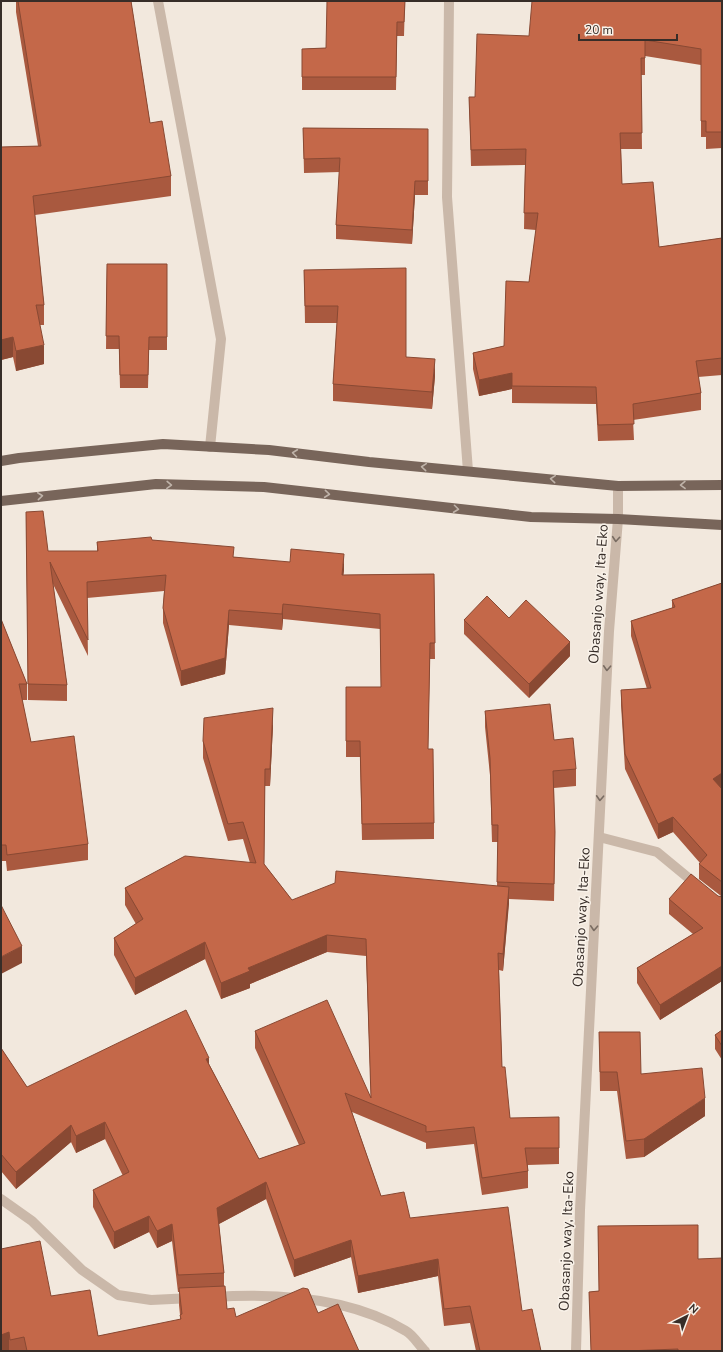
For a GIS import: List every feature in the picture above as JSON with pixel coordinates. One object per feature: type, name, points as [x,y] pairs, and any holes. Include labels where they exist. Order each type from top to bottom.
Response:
[{"type":"main road","points":[[1,461],[163,444],[269,450],[368,462],[618,486],[722,485]]},
{"type":"main road","points":[[1,501],[156,484],[248,487],[338,495],[530,517],[618,519],[722,525]]},
{"type":"street","points":[[158,1],[221,339],[210,447]]},
{"type":"street","points":[[449,1],[447,197],[468,471]]},
{"type":"street","name":"Obasanjo way, Ita-Eko","points":[[576,1351],[580,1210],[608,631],[618,519],[618,486]]},
{"type":"street","points":[[598,837],[657,852],[705,892]]},
{"type":"street","points":[[1,1199],[32,1221],[82,1270],[118,1295],[151,1300],[249,1295],[318,1300],[366,1312],[407,1332],[425,1351]]},
{"type":"building","points":[[18,1],[131,1],[150,123],[162,121],[171,176],[33,196],[44,305],[36,305],[44,345],[16,351],[13,337],[1,340],[1,147],[41,146]]},
{"type":"building","points":[[327,1],[405,1],[404,22],[397,22],[396,77],[302,77],[302,49],[326,48]]},
{"type":"building","points":[[532,1],[722,1],[722,132],[706,132],[706,121],[701,121],[701,49],[645,40],[645,58],[641,58],[642,133],[620,133],[622,184],[653,182],[659,247],[722,238],[722,358],[696,361],[701,393],[633,404],[634,424],[598,425],[596,387],[512,386],[512,373],[479,380],[473,353],[504,346],[506,281],[529,282],[538,213],[524,213],[526,149],[471,150],[469,97],[475,97],[477,34],[529,36]]},
{"type":"building","points":[[303,128],[428,129],[428,181],[415,181],[412,230],[336,225],[340,158],[304,159]]},
{"type":"building","points":[[107,264],[167,264],[167,337],[149,337],[148,375],[120,375],[119,336],[106,336]]},
{"type":"building","points":[[406,268],[406,357],[435,359],[432,392],[333,384],[338,306],[305,306],[304,270]]},
{"type":"building","points":[[43,511],[48,551],[98,551],[97,542],[151,537],[152,540],[234,547],[233,557],[290,562],[291,549],[344,554],[342,575],[434,574],[435,643],[430,643],[428,749],[433,749],[434,823],[362,824],[360,741],[346,741],[346,687],[381,687],[380,614],[283,604],[282,614],[229,610],[225,658],[181,671],[163,608],[166,575],[87,582],[88,640],[50,562],[67,685],[28,684],[26,512]]},
{"type":"building","points":[[722,583],[722,773],[713,779],[722,789],[722,882],[699,864],[707,855],[673,817],[658,824],[625,754],[621,690],[651,688],[631,621],[675,607],[672,600]]},
{"type":"building","points":[[487,596],[509,618],[526,600],[570,642],[529,684],[464,620]]},
{"type":"building","points":[[1,619],[27,684],[19,684],[31,742],[74,736],[88,844],[7,855],[6,845],[1,845]]},
{"type":"building","points":[[550,704],[554,740],[573,738],[576,769],[553,771],[555,832],[554,884],[497,882],[498,825],[492,825],[490,758],[485,711]]},
{"type":"building","points":[[273,708],[270,769],[265,769],[264,864],[292,900],[335,883],[336,871],[509,887],[503,954],[498,953],[502,1067],[505,1067],[510,1118],[559,1117],[559,1148],[525,1148],[528,1171],[482,1178],[474,1127],[426,1132],[426,1126],[345,1093],[381,1196],[404,1192],[410,1218],[508,1207],[522,1311],[532,1309],[541,1351],[480,1351],[470,1306],[444,1309],[438,1259],[358,1276],[351,1240],[294,1260],[266,1182],[217,1208],[224,1273],[178,1275],[172,1224],[157,1231],[149,1216],[114,1232],[93,1190],[129,1172],[105,1122],[76,1136],[71,1125],[16,1172],[1,1154],[1,1048],[27,1087],[186,1010],[209,1058],[206,1059],[259,1159],[305,1143],[255,1031],[327,1000],[371,1098],[366,939],[327,935],[248,968],[250,971],[221,983],[205,942],[135,978],[114,938],[143,919],[125,888],[185,856],[256,863],[243,822],[228,824],[203,741],[204,718]]},
{"type":"building","points":[[691,874],[718,896],[722,897],[722,966],[660,1005],[637,968],[703,928],[669,899]]},
{"type":"building","points":[[1,905],[22,946],[1,957]]},
{"type":"building","points":[[722,1030],[722,1046],[715,1035]]},
{"type":"building","points":[[599,1032],[640,1032],[641,1074],[702,1068],[705,1098],[644,1139],[626,1141],[617,1072],[600,1072]]},
{"type":"building","points":[[698,1225],[698,1259],[722,1258],[722,1351],[678,1351],[678,1349],[591,1351],[589,1292],[599,1291],[598,1226]]},
{"type":"building","points":[[40,1241],[51,1296],[90,1290],[98,1336],[181,1319],[180,1315],[182,1314],[179,1288],[225,1286],[227,1309],[234,1308],[236,1317],[303,1288],[308,1289],[318,1313],[338,1304],[359,1351],[27,1351],[24,1337],[10,1340],[9,1332],[1,1335],[1,1249]]}]
